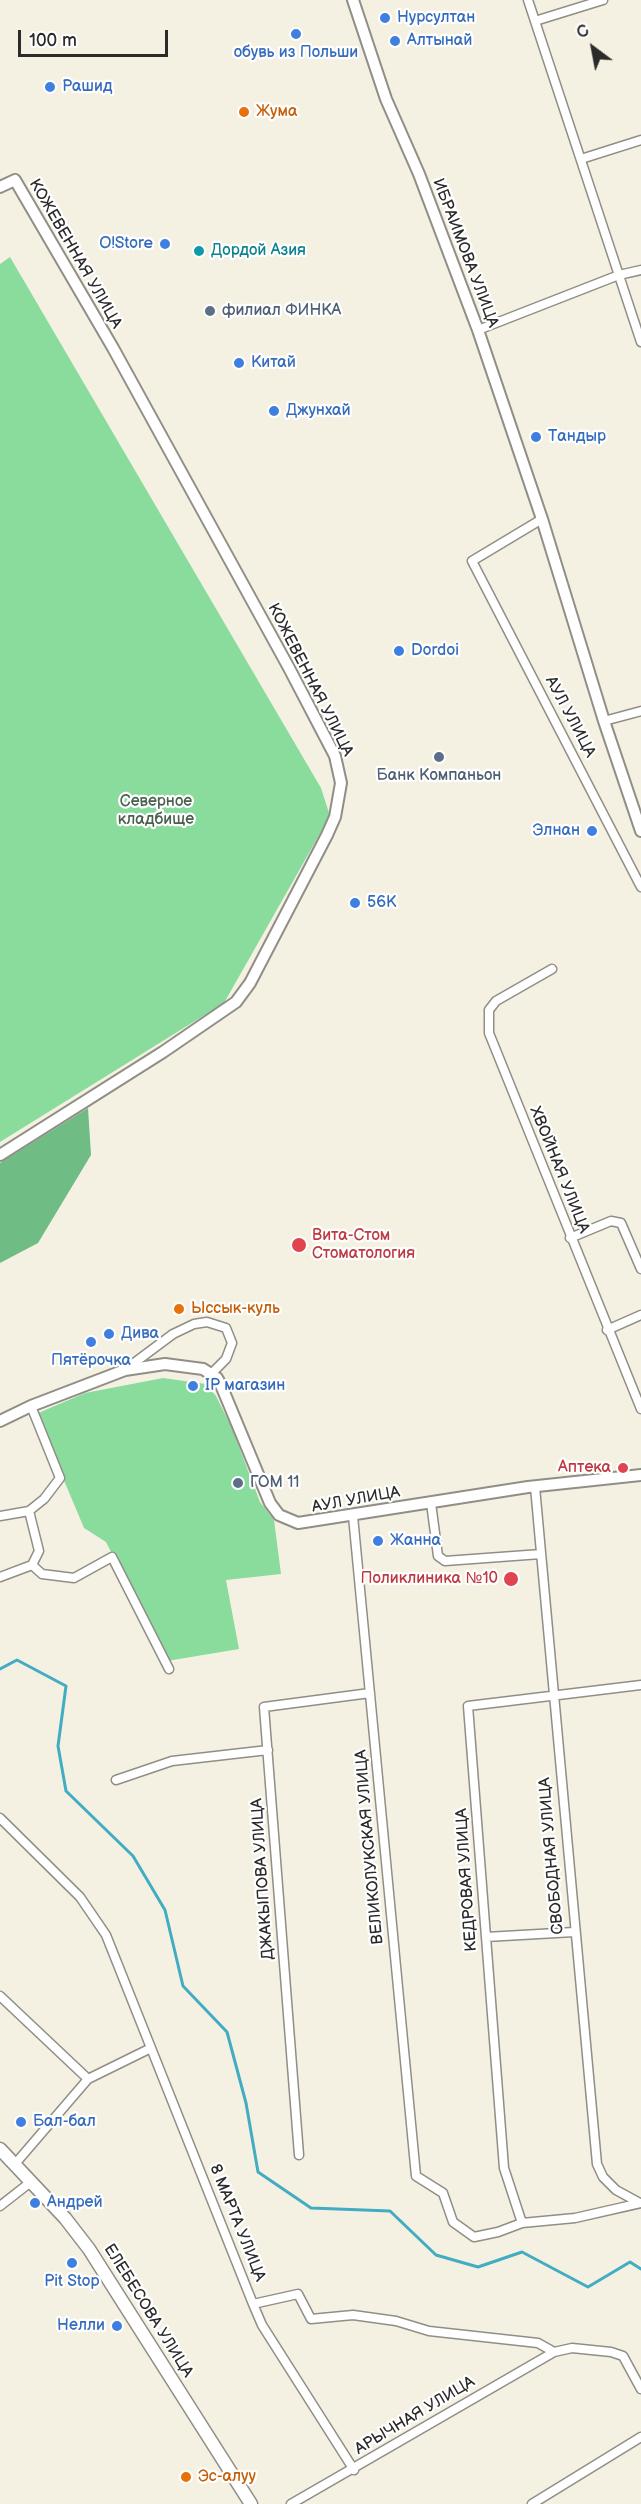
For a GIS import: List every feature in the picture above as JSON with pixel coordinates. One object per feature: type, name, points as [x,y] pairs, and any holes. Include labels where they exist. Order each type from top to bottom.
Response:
[{"type":"main road","name":"ИБРАИМОВА УЛИЦА","points":[[353,0],[386,99],[419,174],[478,330],[542,519],[604,722],[641,831]]},
{"type":"main road","name":"КОЖЕВЕННАЯ УЛИЦА","points":[[0,186],[15,180],[113,348],[289,668],[335,756],[341,783],[335,817],[327,835],[250,983],[236,1002],[163,1052],[0,1155]]},
{"type":"main road","points":[[0,1421],[31,1406],[125,1370],[165,1364],[203,1369],[211,1374]]},
{"type":"main road","name":"АУЛ УЛИЦА","points":[[211,1374],[221,1385],[270,1503],[279,1515],[290,1521],[308,1524],[535,1487],[641,1475]]},
{"type":"main road","name":"ЕЛЕБЕСОВА УЛИЦА","points":[[0,2149],[32,2181],[89,2248],[251,2504]]},
{"type":"street","points":[[528,0],[641,342]]},
{"type":"street","points":[[535,21],[603,0]]},
{"type":"street","points":[[581,159],[641,140]]},
{"type":"street","points":[[478,330],[619,275],[641,270]]},
{"type":"street","name":"АУЛ УЛИЦА","points":[[542,519],[472,561],[641,887]]},
{"type":"street","points":[[604,722],[641,711]]},
{"type":"street","name":"ХВОЙНАЯ УЛИЦА","points":[[552,969],[496,1001],[489,1010],[489,1034],[607,1330],[639,1398],[641,1408]]},
{"type":"street","points":[[570,1238],[611,1221],[621,1223],[641,1269]]},
{"type":"street","points":[[607,1330],[641,1315]]},
{"type":"street","points":[[125,1370],[173,1334],[194,1324],[207,1322],[226,1328],[232,1343],[226,1359],[211,1374]]},
{"type":"street","points":[[0,1516],[29,1511],[44,1499],[60,1478],[31,1406]]},
{"type":"street","name":"СВОБОДНАЯ УЛИЦА","points":[[535,1487],[597,2164],[603,2177],[616,2190],[640,2202]]},
{"type":"street","points":[[431,1503],[438,1556],[445,1561],[541,1554]]},
{"type":"street","points":[[0,1577],[32,1565],[39,1551],[29,1511]]},
{"type":"street","name":"ВЕЛИКОЛУКСКАЯ УЛИЦА","points":[[353,1516],[416,2176],[443,2193],[453,2222],[474,2237],[498,2232],[522,2223]]},
{"type":"street","points":[[32,1565],[42,1574],[74,1578],[112,1557],[169,1669]]},
{"type":"street","name":"КЕДРОВАЯ УЛИЦА","points":[[522,2223],[504,2168],[468,1706],[641,1685]]},
{"type":"street","name":"ДЖАКЫПОВА УЛИЦА","points":[[299,2155],[264,1707],[370,1693]]},
{"type":"street","points":[[116,1780],[171,1761],[268,1750]]},
{"type":"street","name":"8 МАРТА УЛИЦА","points":[[0,1818],[80,1897],[106,1935],[254,2304],[298,2294],[311,2319],[353,2315],[396,2321],[429,2331],[538,2343],[554,2352],[572,2348],[595,2349],[622,2356],[641,2389]]},
{"type":"street","points":[[486,1937],[574,1932]]},
{"type":"street","points":[[0,1996],[88,2079]]},
{"type":"street","points":[[15,2164],[88,2079],[151,2048]]},
{"type":"street","points":[[0,2206],[32,2181]]},
{"type":"street","points":[[522,2223],[575,2218],[640,2202]]},
{"type":"street","points":[[254,2304],[262,2325],[354,2470]]},
{"type":"street","name":"АРЫЧНАЯ УЛИЦА","points":[[291,2504],[354,2470],[554,2352]]},
{"type":"street","points":[[532,2504],[641,2437]]},
{"type":"green space","name":"Северное кладбище","points":[[10,257],[321,788],[330,816],[224,1003],[0,1142],[0,264]]},
{"type":"green space","points":[[88,1108],[91,1155],[38,1243],[0,1263],[0,1163]]},
{"type":"green space","points":[[163,1378],[206,1384],[216,1396],[231,1426],[260,1502],[274,1520],[281,1574],[226,1580],[239,1649],[167,1661],[106,1542],[84,1528],[36,1414],[85,1393]]},
{"type":"waterway","points":[[0,1669],[17,1660],[66,1686],[58,1746],[66,1791],[133,1856],[165,1910],[183,1986],[227,2032],[246,2103],[258,2172],[311,2208],[390,2211],[436,2255],[478,2267],[522,2252],[588,2287],[630,2262],[641,2269]]},
{"type":"place","name":"Нурсултан","points":[[385,18]]},
{"type":"place","name":"обувь из Польши","points":[[296,34]]},
{"type":"place","name":"Алтынай","points":[[395,41]]},
{"type":"place","name":"Рашид","points":[[50,87]]},
{"type":"place","name":"Жума","points":[[244,112]]},
{"type":"place","name":"O!Store","points":[[165,244]]},
{"type":"place","name":"Дордой Азия","points":[[199,251]]},
{"type":"place","name":"филиал ФИНКА","points":[[210,311]]},
{"type":"place","name":"Китай","points":[[239,363]]},
{"type":"place","name":"Джунхай","points":[[274,411]]},
{"type":"place","name":"Тандыр","points":[[536,437]]},
{"type":"place","name":"Dordoi","points":[[399,651]]},
{"type":"place","name":"Банк Компаньон","points":[[439,757]]},
{"type":"place","name":"Элнан","points":[[592,831]]},
{"type":"place","name":"56К","points":[[355,903]]},
{"type":"place","name":"Вита-Стом Стоматология","points":[[299,1245]]},
{"type":"place","name":"Ыссык-куль","points":[[179,1309]]},
{"type":"place","name":"Дива","points":[[109,1334]]},
{"type":"place","name":"Пятёрочка","points":[[91,1342]]},
{"type":"place","name":"IP магазин","points":[[193,1386]]},
{"type":"place","name":"Аптека","points":[[623,1468]]},
{"type":"place","name":"ГОМ 11","points":[[238,1483]]},
{"type":"place","name":"Жанна","points":[[378,1541]]},
{"type":"place","name":"Поликлиника №10","points":[[511,1579]]},
{"type":"place","name":"Бал-бал","points":[[21,2122]]},
{"type":"place","name":"Андрей","points":[[35,2203]]},
{"type":"place","name":"Pit Stop","points":[[72,2263]]},
{"type":"place","name":"Нелли","points":[[117,2326]]},
{"type":"place","name":"Эс-алуу","points":[[186,2477]]}]
